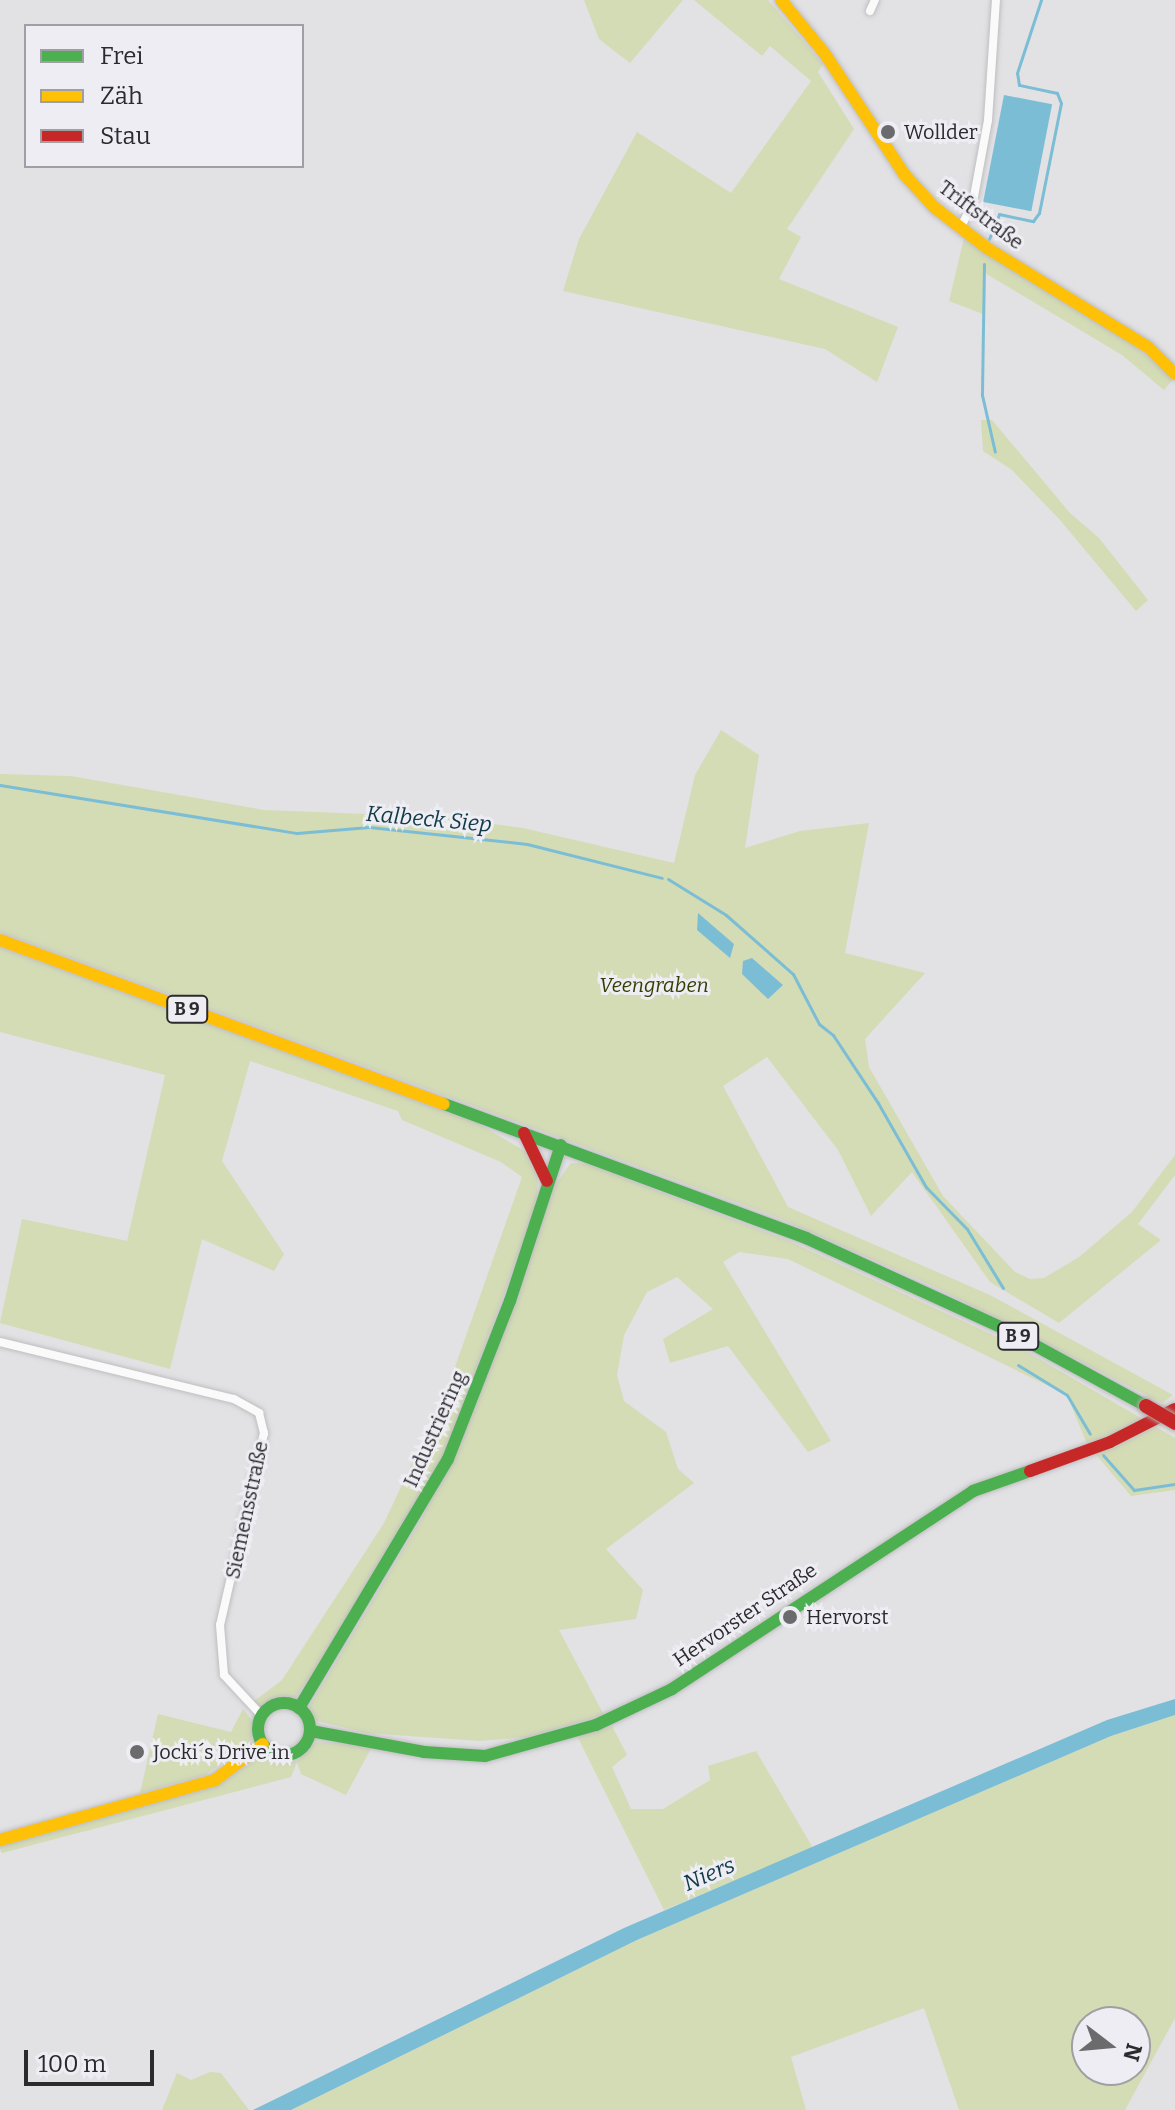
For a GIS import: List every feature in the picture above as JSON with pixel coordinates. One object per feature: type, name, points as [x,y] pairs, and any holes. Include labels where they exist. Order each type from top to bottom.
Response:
[{"type":"street","name":"Triftstraße","points":[[781,0],[825,54],[911,183],[961,227],[1148,347],[1175,374]]},
{"type":"street","points":[[870,11],[875,0]]},
{"type":"street","points":[[961,227],[973,202],[988,120],[996,0]]},
{"type":"street","name":"B 9","points":[[0,940],[561,1145],[887,1272],[1053,1354],[1175,1423]]},
{"type":"street","points":[[523,1131],[548,1183]]},
{"type":"street","name":"Industriering","points":[[299,1708],[448,1459],[510,1301],[561,1145]]},
{"type":"street","name":"Siemensstraße","points":[[0,1342],[234,1399],[259,1413],[264,1433],[220,1625],[224,1675],[262,1716]]},
{"type":"street","name":"Hervorster Straße","points":[[311,1731],[424,1752],[485,1756],[596,1725],[672,1689],[973,1491],[1110,1442],[1175,1409]]},
{"type":"street","points":[[286,1703],[299,1708],[311,1731],[304,1747],[291,1755],[275,1754],[263,1744],[258,1730],[262,1716],[286,1703]]},
{"type":"street","points":[[0,1840],[215,1780],[263,1744]]},
{"type":"green space","points":[[584,0],[683,0],[630,63],[599,39]]},
{"type":"green space","points":[[694,0],[768,0],[823,64],[818,72],[854,129],[787,229],[801,237],[779,279],[898,327],[877,382],[825,349],[563,291],[579,239],[637,132],[731,193],[811,81],[770,46],[762,56]]},
{"type":"green space","points":[[964,238],[1128,341],[1174,378],[1164,390],[1122,355],[985,273],[983,314],[949,301]]},
{"type":"green space","points":[[981,420],[992,420],[1070,513],[1099,538],[1148,600],[1136,611],[1060,520],[1012,470],[983,451]]},
{"type":"green space","name":"Veengraben","points":[[721,730],[759,755],[745,848],[800,831],[869,823],[845,953],[925,973],[865,1039],[869,1067],[943,1196],[1015,1272],[1030,1279],[1044,1278],[1079,1257],[1132,1212],[1175,1155],[1175,1175],[1138,1224],[1161,1240],[1059,1323],[990,1282],[912,1172],[871,1216],[838,1150],[767,1057],[723,1086],[788,1207],[990,1295],[1173,1395],[1162,1403],[935,1287],[779,1218],[0,932],[0,774],[71,776],[264,810],[442,817],[523,828],[674,863],[695,775]]},
{"type":"green space","points":[[0,947],[474,1121],[538,1159],[537,1198],[444,1455],[351,1616],[295,1698],[273,1698],[256,1712],[249,1705],[282,1680],[384,1523],[449,1384],[522,1177],[501,1162],[402,1120],[398,1111],[250,1061],[222,1161],[284,1254],[274,1271],[202,1239],[170,1369],[0,1323],[22,1219],[127,1241],[165,1075],[0,1032]]},
{"type":"green space","points":[[571,1163],[587,1164],[789,1241],[1019,1347],[1175,1438],[1175,1490],[1131,1496],[1087,1444],[1067,1395],[788,1259],[739,1252],[723,1262],[831,1441],[808,1452],[728,1346],[670,1363],[663,1339],[713,1309],[677,1277],[647,1292],[624,1335],[617,1375],[624,1401],[666,1432],[678,1469],[694,1483],[606,1549],[643,1590],[636,1619],[559,1630],[604,1715],[528,1737],[479,1741],[366,1733],[317,1721],[309,1707],[421,1520],[472,1413],[555,1185]]},
{"type":"green space","points":[[243,1709],[252,1720],[252,1739],[237,1753],[205,1775],[140,1793],[158,1714],[231,1732]]},
{"type":"green space","points":[[1175,1715],[1175,2018],[1151,2062],[1151,2006],[1071,2006],[1071,2086],[1138,2086],[1125,2110],[959,2110],[924,2008],[791,2057],[806,2110],[291,2110],[637,1940],[1111,1736]]},
{"type":"green space","points":[[612,1726],[627,1755],[612,1767],[631,1809],[663,1809],[710,1780],[708,1766],[756,1751],[813,1848],[664,1910],[577,1736]]},
{"type":"green space","points":[[315,1742],[373,1745],[346,1795],[301,1774],[297,1762],[291,1777],[2,1853],[0,1849],[0,1843],[219,1781],[263,1756],[279,1763],[297,1761]]},
{"type":"green space","points":[[210,2072],[221,2073],[249,2110],[162,2110],[177,2073],[191,2080]]},
{"type":"water","points":[[1004,95],[1052,104],[1031,211],[983,202]]},
{"type":"water","points":[[698,913],[734,944],[730,958],[697,930]]},
{"type":"water","points":[[752,958],[783,985],[768,999],[742,974],[743,961]]},
{"type":"water","points":[[1175,1699],[1175,1715],[1111,1736],[637,1940],[291,2110],[253,2110],[624,1928],[1107,1720]]},
{"type":"waterway","points":[[989,239],[999,214],[1033,221],[1039,213],[1061,103],[1057,93],[1019,85],[1017,73],[1041,0]]},
{"type":"waterway","points":[[984,264],[982,395],[995,452]]},
{"type":"waterway","name":"Kalbeck Siep","points":[[0,785],[297,833],[369,827],[527,844],[662,878]]},
{"type":"waterway","name":"Kalbeck Siep","points":[[668,879],[726,915],[793,974],[819,1024],[833,1035],[878,1103],[926,1187],[967,1229],[1003,1288]]},
{"type":"waterway","name":"Kalbeck Siep","points":[[1018,1365],[1067,1395],[1090,1434]]},
{"type":"waterway","name":"Kalbeck Siep","points":[[1103,1455],[1134,1490],[1175,1484]]},
{"type":"traffic: fast","points":[[444,1104],[806,1238],[1005,1329],[1146,1406]]},
{"type":"traffic: fast","points":[[299,1708],[448,1459],[510,1301],[561,1145]]},
{"type":"traffic: fast","points":[[311,1731],[424,1752],[485,1756],[596,1725],[672,1689],[973,1491],[1030,1471]]},
{"type":"traffic: fast","points":[[284,1703],[302,1711],[310,1729],[302,1747],[284,1755],[266,1747],[258,1729],[266,1711],[284,1703]]},
{"type":"traffic: slow","points":[[781,0],[825,54],[904,174],[934,207],[987,248],[1148,347],[1175,374]]},
{"type":"traffic: slow","points":[[0,940],[444,1104]]},
{"type":"traffic: slow","points":[[0,1840],[215,1780],[263,1744]]},
{"type":"traffic: jam","points":[[524,1133],[547,1181]]},
{"type":"traffic: jam","points":[[1146,1406],[1175,1423]]},
{"type":"traffic: jam","points":[[1030,1471],[1110,1442],[1175,1409]]},
{"type":"place","name":"Wollder","points":[[888,132]]},
{"type":"place","name":"Hervorst","points":[[790,1617]]},
{"type":"place","name":"Jocki´s Drive in","points":[[137,1752]]},
{"type":"water label","name":"Niers","points":[[709,1874]]}]
